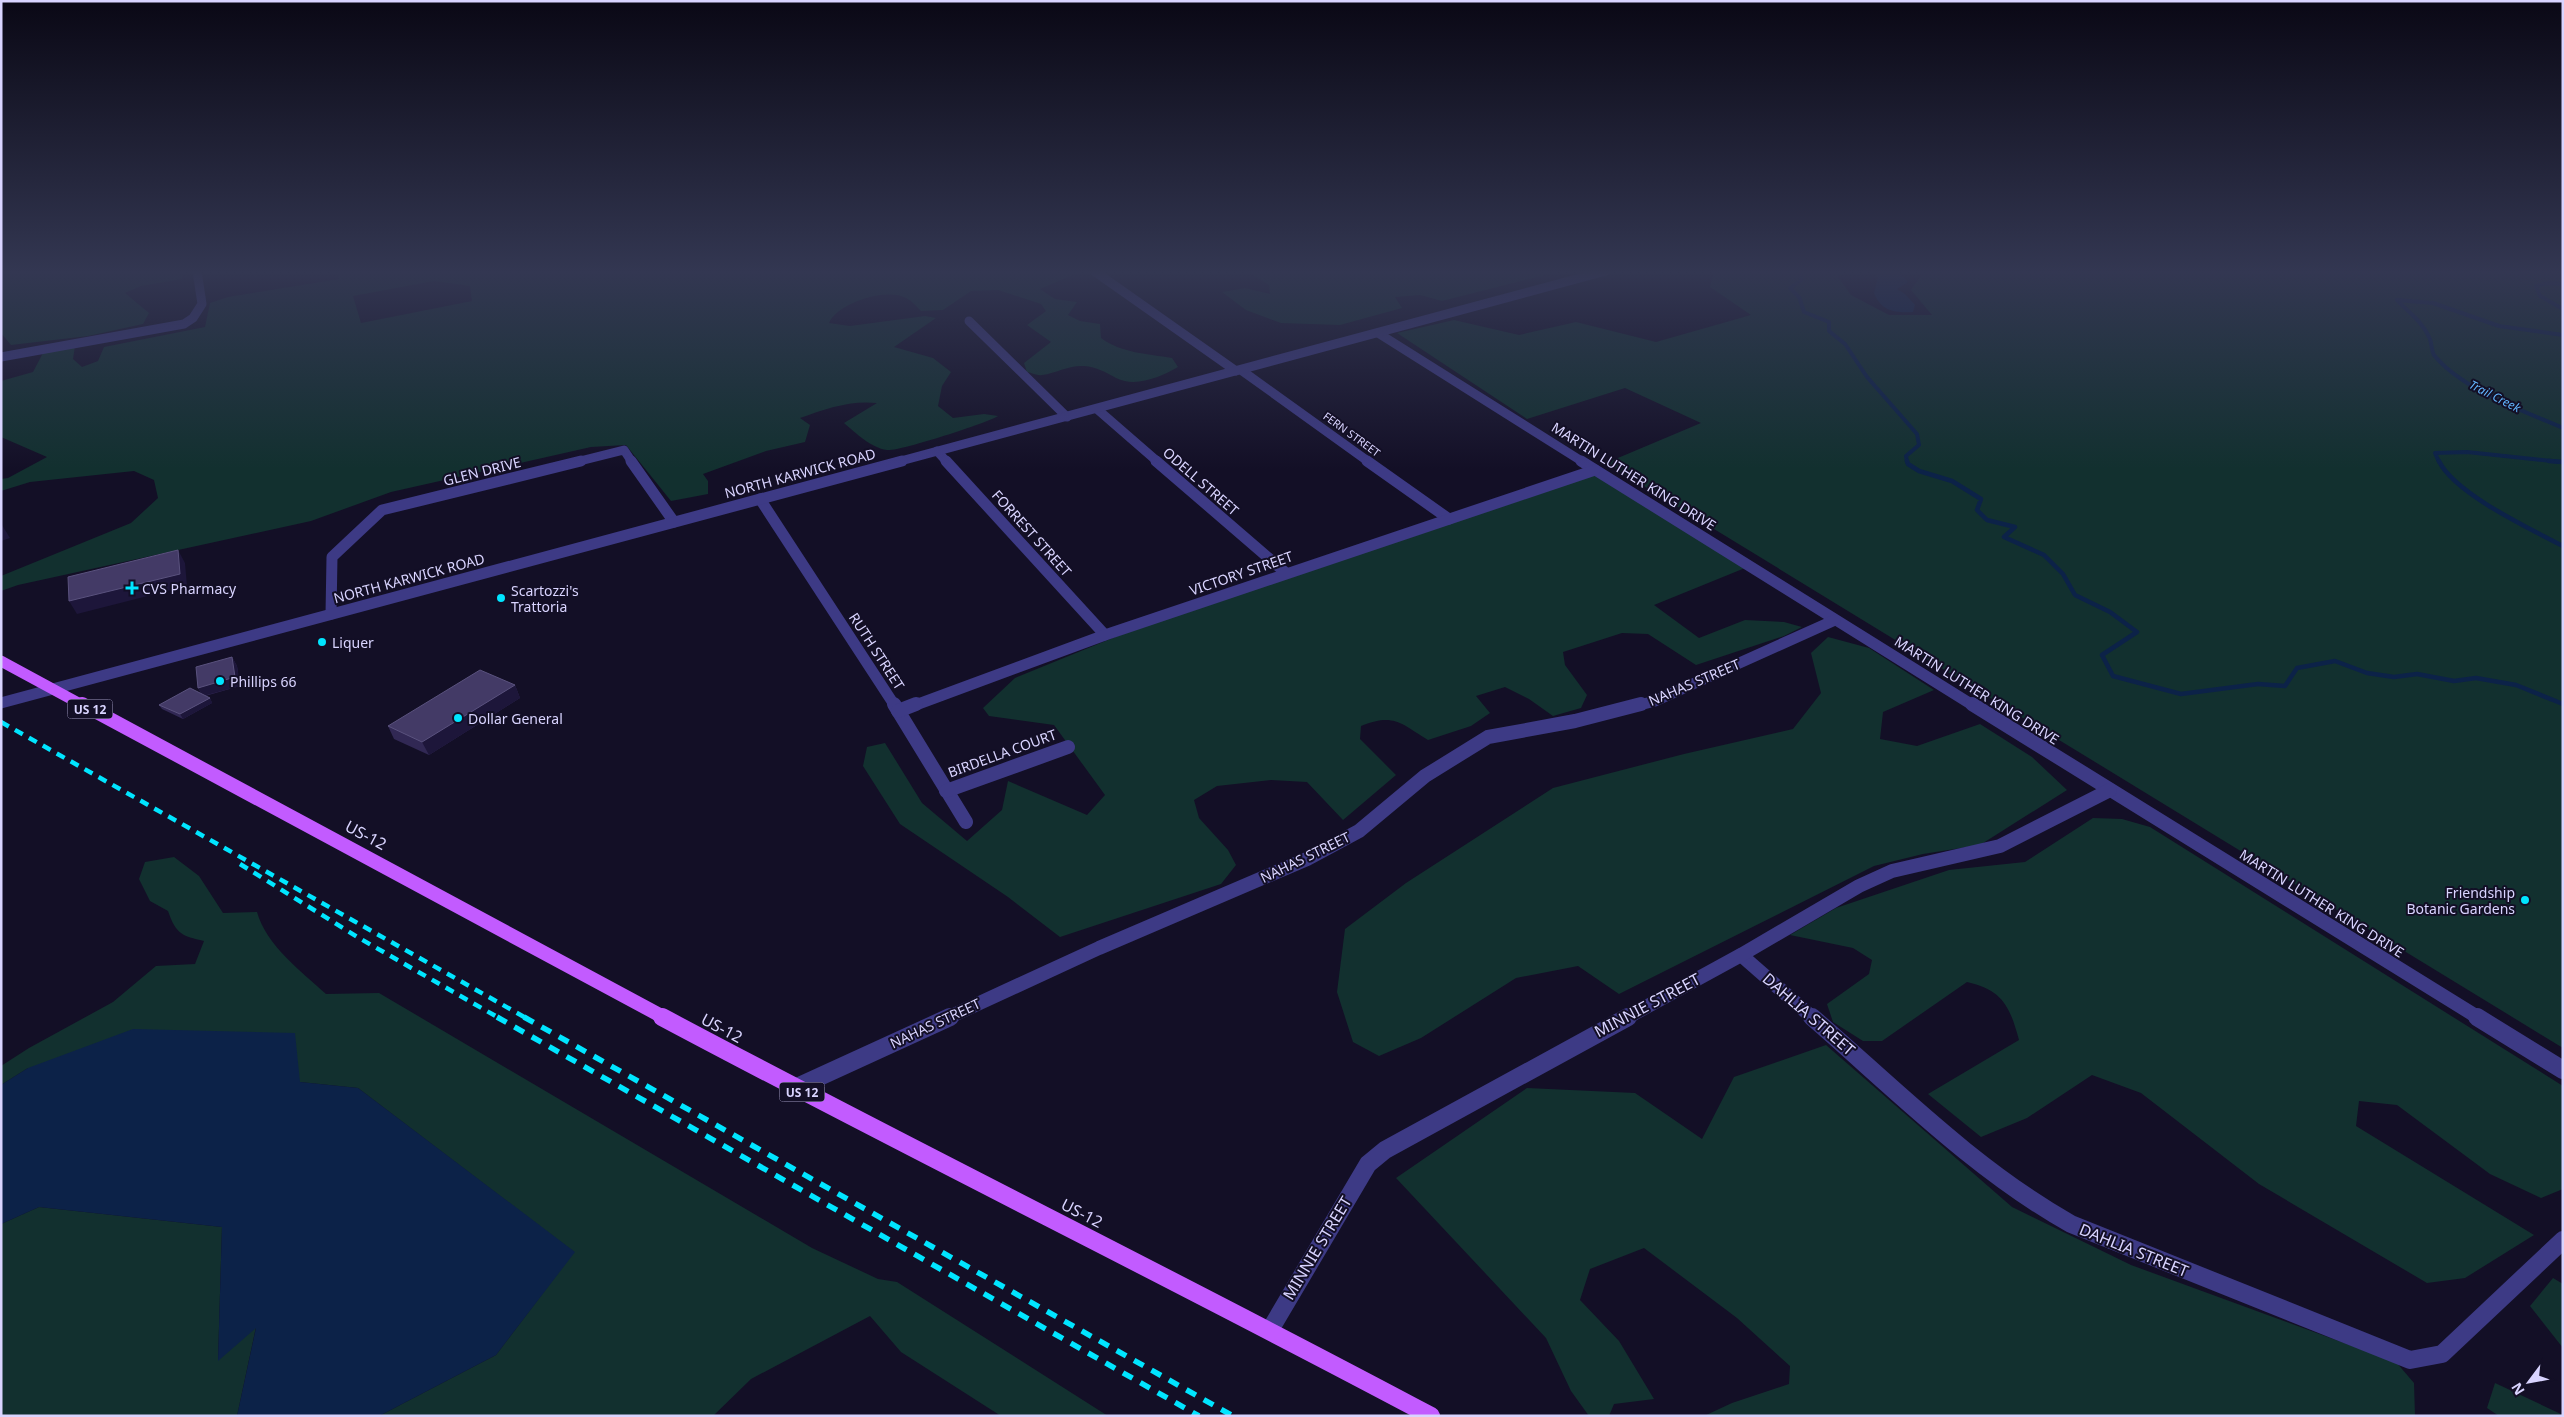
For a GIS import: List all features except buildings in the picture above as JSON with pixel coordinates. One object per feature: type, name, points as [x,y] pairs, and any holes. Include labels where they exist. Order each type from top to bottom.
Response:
[{"type":"main road","name":"US-12","points":[[1,661],[795,1088],[1270,1330],[1431,1416]]},
{"type":"street","points":[[1,357],[111,337]]},
{"type":"street","points":[[986,337],[1067,416]]},
{"type":"street","name":"FERN STREET","points":[[1191,337],[1449,519]]},
{"type":"street","name":"NORTH KARWICK ROAD","points":[[1,703],[1359,337]]},
{"type":"street","name":"MARTIN LUTHER KING DRIVE","points":[[1386,337],[1835,620],[2563,1070]]},
{"type":"street","name":"ODELL STREET","points":[[1097,408],[1286,574]]},
{"type":"street","name":"GLEN DRIVE","points":[[331,614],[332,557],[382,510],[624,450],[674,522]]},
{"type":"street","name":"FORREST STREET","points":[[938,451],[1105,635]]},
{"type":"street","name":"VICTORY STREET","points":[[898,711],[1083,645],[1105,635],[1595,470]]},
{"type":"street","name":"RUTH STREET","points":[[760,499],[898,711],[966,822]]},
{"type":"street","name":"NAHAS STREET","points":[[795,1088],[1099,948],[1307,859],[1358,831],[1425,776],[1488,736],[1575,721],[1655,701],[1835,620]]},
{"type":"street","name":"BIRDELLA COURT","points":[[946,791],[1068,747]]},
{"type":"street","name":"MINNIE STREET","points":[[1270,1330],[1368,1164],[1385,1150],[1741,955],[1859,886],[1892,871],[2000,846],[2110,790]]},
{"type":"street","name":"DAHLIA STREET","points":[[1741,955],[1980,1163],[2037,1205],[2071,1224],[2126,1247],[2410,1360],[2442,1354],[2563,1240]]},
{"type":"green space","points":[[4,337],[78,337],[11,345]]},
{"type":"green space","points":[[154,337],[908,337],[894,347],[933,358],[951,372],[942,386],[938,406],[953,418],[984,414],[998,416],[978,425],[907,447],[887,450],[870,443],[844,423],[877,403],[867,402],[838,406],[800,418],[810,425],[805,442],[766,451],[703,474],[708,481],[708,494],[671,501],[626,445],[591,447],[391,492],[311,521],[18,585],[1,591],[1,576],[131,523],[158,498],[154,480],[134,471],[30,482],[1,491],[1,479],[8,478],[47,457],[1,437],[1,381],[33,372],[43,353],[75,346],[73,359],[82,367],[98,361],[104,347]]},
{"type":"green space","points":[[1044,337],[1101,337],[1109,343],[1126,350],[1172,358],[1178,367],[1156,378],[1140,382],[1124,381],[1097,369],[1084,366],[1040,375],[1027,372],[1024,363],[1051,342]]},
{"type":"green space","points":[[1403,337],[1637,337],[1656,342],[1673,337],[2563,337],[2563,1048],[1606,463],[1701,423],[1625,388],[1527,419]]},
{"type":"green space","points":[[1595,475],[1745,568],[1654,605],[1699,638],[1745,620],[1784,622],[1802,627],[1784,636],[1696,665],[1648,634],[1622,633],[1563,652],[1565,665],[1587,695],[1581,708],[1553,716],[1529,699],[1505,687],[1476,696],[1490,713],[1471,726],[1428,740],[1403,725],[1389,720],[1381,720],[1361,726],[1360,739],[1396,775],[1343,820],[1307,782],[1271,780],[1217,786],[1194,800],[1199,818],[1228,850],[1236,865],[1221,884],[1060,937],[1008,897],[900,824],[863,766],[867,747],[885,743],[922,803],[967,841],[1002,810],[1008,781],[1087,815],[1105,795],[1054,725],[989,716],[983,708],[1015,678],[1125,633]]},
{"type":"green space","points":[[1828,637],[1869,648],[1934,690],[1883,712],[1880,739],[1917,746],[1980,724],[2032,757],[2067,790],[1980,845],[1923,854],[1874,866],[1619,994],[1578,966],[1516,978],[1421,1038],[1379,1056],[1353,1042],[1337,992],[1345,929],[1406,883],[1553,788],[1684,754],[1793,729],[1821,693],[1811,653]]},
{"type":"green space","points":[[2093,818],[2122,819],[2150,827],[2563,1086],[2563,1189],[2541,1198],[2490,1174],[2397,1105],[2359,1101],[2356,1126],[2534,1235],[2465,1278],[2427,1283],[2259,1184],[2141,1093],[2092,1075],[2027,1118],[1981,1137],[1928,1094],[2019,1040],[2012,1018],[2003,1002],[1997,995],[1979,985],[1967,982],[1882,1041],[1863,1041],[1833,1022],[1827,1004],[1869,974],[1872,960],[1853,948],[1790,935],[1836,908],[1949,870],[2025,862]]},
{"type":"green space","points":[[174,857],[199,876],[223,913],[257,912],[268,935],[276,946],[326,994],[379,993],[812,1248],[878,1279],[897,1282],[1108,1416],[1001,1416],[901,1352],[870,1316],[751,1379],[713,1416],[379,1416],[496,1355],[574,1252],[358,1088],[300,1082],[28,1068],[1,1085],[1,1066],[29,1048],[113,1002],[156,966],[195,964],[204,941],[181,933],[174,925],[168,911],[150,901],[139,879],[145,862]]},
{"type":"green space","points":[[1826,1045],[2012,1207],[2131,1265],[2396,1362],[2414,1383],[2415,1416],[1704,1416],[1732,1403],[1789,1384],[1790,1366],[1737,1318],[1644,1248],[1590,1269],[1580,1300],[1619,1341],[1654,1399],[1614,1404],[1609,1416],[1589,1416],[1571,1391],[1546,1338],[1396,1178],[1527,1088],[1635,1093],[1702,1139],[1734,1077]]},
{"type":"green space","points":[[39,1207],[222,1227],[218,1360],[256,1327],[237,1416],[1,1416],[1,1224]]},
{"type":"green space","points":[[2553,1278],[2563,1284],[2563,1348],[2530,1306]]},
{"type":"green space","points":[[2495,1383],[2563,1416],[2499,1416],[2487,1408]]},
{"type":"water","points":[[133,1029],[295,1033],[300,1082],[358,1088],[575,1252],[496,1355],[379,1416],[237,1416],[256,1328],[218,1361],[222,1227],[39,1207],[1,1224],[1,1085],[28,1068]]},
{"type":"waterway","points":[[1837,337],[1845,344],[1867,377],[1917,434],[1919,445],[1906,456],[1907,462]]},
{"type":"waterway","name":"Trail Creek","points":[[2429,337],[2434,355],[2446,367],[2476,389],[2563,428]]},
{"type":"waterway","name":"Trail Creek","points":[[2439,462],[2435,453],[2467,452],[2557,462]]},
{"type":"waterway","points":[[1907,461],[1908,464],[1919,471],[1952,481],[1981,499],[1977,510],[1987,520],[2015,527],[2004,537],[2044,555],[2063,574],[2075,595],[2110,612],[2137,632],[2102,655],[2113,676],[2181,694],[2258,684],[2285,686],[2297,668],[2335,661],[2367,673],[2394,677],[2417,674],[2454,681],[2476,678],[2516,685],[2563,704]]},
{"type":"waterway","name":"Trail Creek","points":[[2439,461],[2447,473],[2476,497],[2513,520],[2563,546]]},
{"type":"waterway","name":"Trail Creek","points":[[2549,461],[2557,462]]},
{"type":"waterway","name":"Trail Creek","points":[[2557,462],[2563,462]]},
{"type":"waterway","name":"Trail Creek","points":[[2557,462],[2561,462]]},
{"type":"railway","points":[[1,722],[526,1018]]},
{"type":"railway","points":[[240,864],[359,938],[499,1018]]},
{"type":"railway","points":[[497,1017],[1199,1416]]},
{"type":"railway","points":[[524,1017],[1233,1416]]},
{"type":"place","name":"CVS Pharmacy","points":[[132,588]]},
{"type":"place","name":"Scartozzi's Trattoria","points":[[501,598]]},
{"type":"place","name":"Liquer","points":[[322,642]]},
{"type":"place","name":"Phillips 66","points":[[220,681]]},
{"type":"place","name":"Dollar General","points":[[458,718]]},
{"type":"place","name":"Friendship Botanic Gardens","points":[[2525,900]]}]
